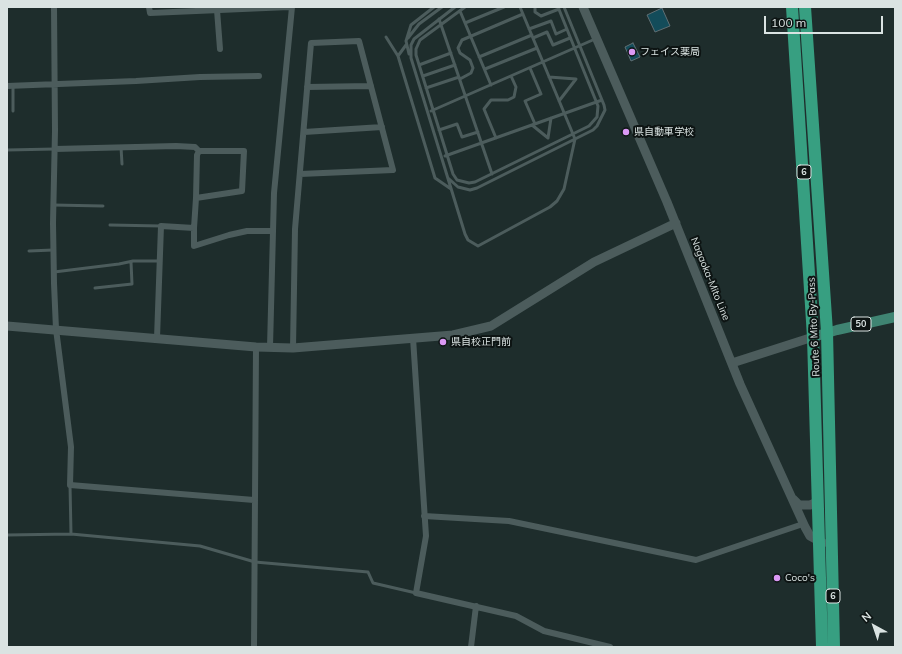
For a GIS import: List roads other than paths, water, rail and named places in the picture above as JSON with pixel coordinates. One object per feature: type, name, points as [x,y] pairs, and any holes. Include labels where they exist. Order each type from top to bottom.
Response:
[{"type":"highway","name":"Route 6 Mito By-Pass","points":[[792,7],[813,337],[822,647]]},
{"type":"highway","name":"Route 6 Mito By-Pass","points":[[804,7],[827,332],[834,647]]},
{"type":"main road","name":"50","points":[[813,337],[827,332],[895,317]]},
{"type":"street","points":[[54,7],[55,149],[53,250],[56,330],[71,447],[70,485],[254,500]]},
{"type":"street","points":[[149,7],[150,13],[289,7]]},
{"type":"street","points":[[270,347],[275,185],[292,7]]},
{"type":"street","name":"Nagaoka-Mito Line","points":[[583,7],[676,223],[732,363],[803,524],[810,536],[819,543]]},
{"type":"street","points":[[217,10],[220,49]]},
{"type":"street","points":[[292,348],[295,229],[311,43],[359,41],[394,170],[300,174]]},
{"type":"street","points":[[10,86],[259,76]]},
{"type":"street","points":[[307,88],[371,86]]},
{"type":"street","points":[[304,132],[382,127]]},
{"type":"street","points":[[55,149],[195,147],[199,151],[244,151],[242,191],[196,198]]},
{"type":"street","points":[[199,151],[197,155],[194,246],[229,234],[248,231],[273,231]]},
{"type":"street","points":[[7,326],[256,347],[292,348],[460,334],[491,326],[594,262],[676,223]]},
{"type":"street","points":[[157,338],[161,226],[194,228]]},
{"type":"street","points":[[732,363],[813,337]]},
{"type":"street","points":[[413,338],[426,536],[416,593],[516,616],[544,631],[610,647]]},
{"type":"street","points":[[254,647],[256,347]]},
{"type":"street","points":[[792,498],[799,505],[810,505],[815,503],[818,496]]},
{"type":"street","points":[[424,516],[509,521],[696,560],[803,524]]},
{"type":"street","points":[[819,543],[832,544]]},
{"type":"street","points":[[471,647],[476,606]]},
{"type":"lane","points":[[434,7],[411,25],[406,43],[468,240],[472,244],[478,246],[550,207],[557,201],[564,189],[575,139],[520,7]]},
{"type":"lane","points":[[398,56],[419,24],[442,7]]},
{"type":"lane","points":[[411,58],[411,45],[414,39],[454,7]]},
{"type":"lane","points":[[465,7],[418,44],[416,55],[453,174],[463,183],[475,182],[573,134],[594,122],[599,111],[558,8],[541,16],[535,12],[534,7]]},
{"type":"lane","points":[[465,23],[504,7]]},
{"type":"lane","points":[[447,176],[458,187],[470,190],[575,139],[597,126],[605,110],[564,7]]},
{"type":"lane","points":[[460,11],[491,85]]},
{"type":"lane","points":[[426,88],[471,73],[473,68],[470,60],[463,56],[458,48],[462,40],[523,14]]},
{"type":"lane","points":[[439,19],[494,179]]},
{"type":"lane","points":[[529,29],[550,21],[556,34],[567,29]]},
{"type":"lane","points":[[480,57],[532,36],[547,32],[553,45],[570,38]]},
{"type":"lane","points":[[386,37],[398,56],[435,178],[451,189]]},
{"type":"lane","points":[[428,112],[596,39]]},
{"type":"lane","points":[[485,69],[537,48]]},
{"type":"lane","points":[[419,65],[451,54]]},
{"type":"lane","points":[[423,76],[455,65]]},
{"type":"lane","points":[[530,68],[541,94],[526,101],[534,124],[548,138],[551,118]]},
{"type":"lane","points":[[496,138],[484,109],[491,100],[508,100],[514,97],[516,87],[511,76]]},
{"type":"lane","points":[[549,77],[576,78],[559,101]]},
{"type":"lane","points":[[10,86],[13,111]]},
{"type":"lane","points":[[442,157],[602,100]]},
{"type":"lane","points":[[439,130],[457,124],[462,137],[478,132]]},
{"type":"lane","points":[[121,147],[122,164]]},
{"type":"lane","points":[[7,150],[55,149]]},
{"type":"lane","points":[[53,205],[104,206]]},
{"type":"lane","points":[[110,226],[161,226]]},
{"type":"lane","points":[[29,251],[53,250]]},
{"type":"lane","points":[[54,272],[131,262],[160,261]]},
{"type":"lane","points":[[95,288],[132,284],[131,262]]},
{"type":"lane","points":[[70,485],[71,534]]},
{"type":"lane","points":[[7,535],[71,534],[200,546],[255,562],[368,572],[373,583],[416,593]]},
{"type":"place","name":"フェイス薬局","points":[[632,52]]},
{"type":"place","name":"県自動車学校","points":[[626,132]]},
{"type":"place","name":"県自校正門前","points":[[443,342]]},
{"type":"place","name":"Coco's","points":[[777,578]]}]
